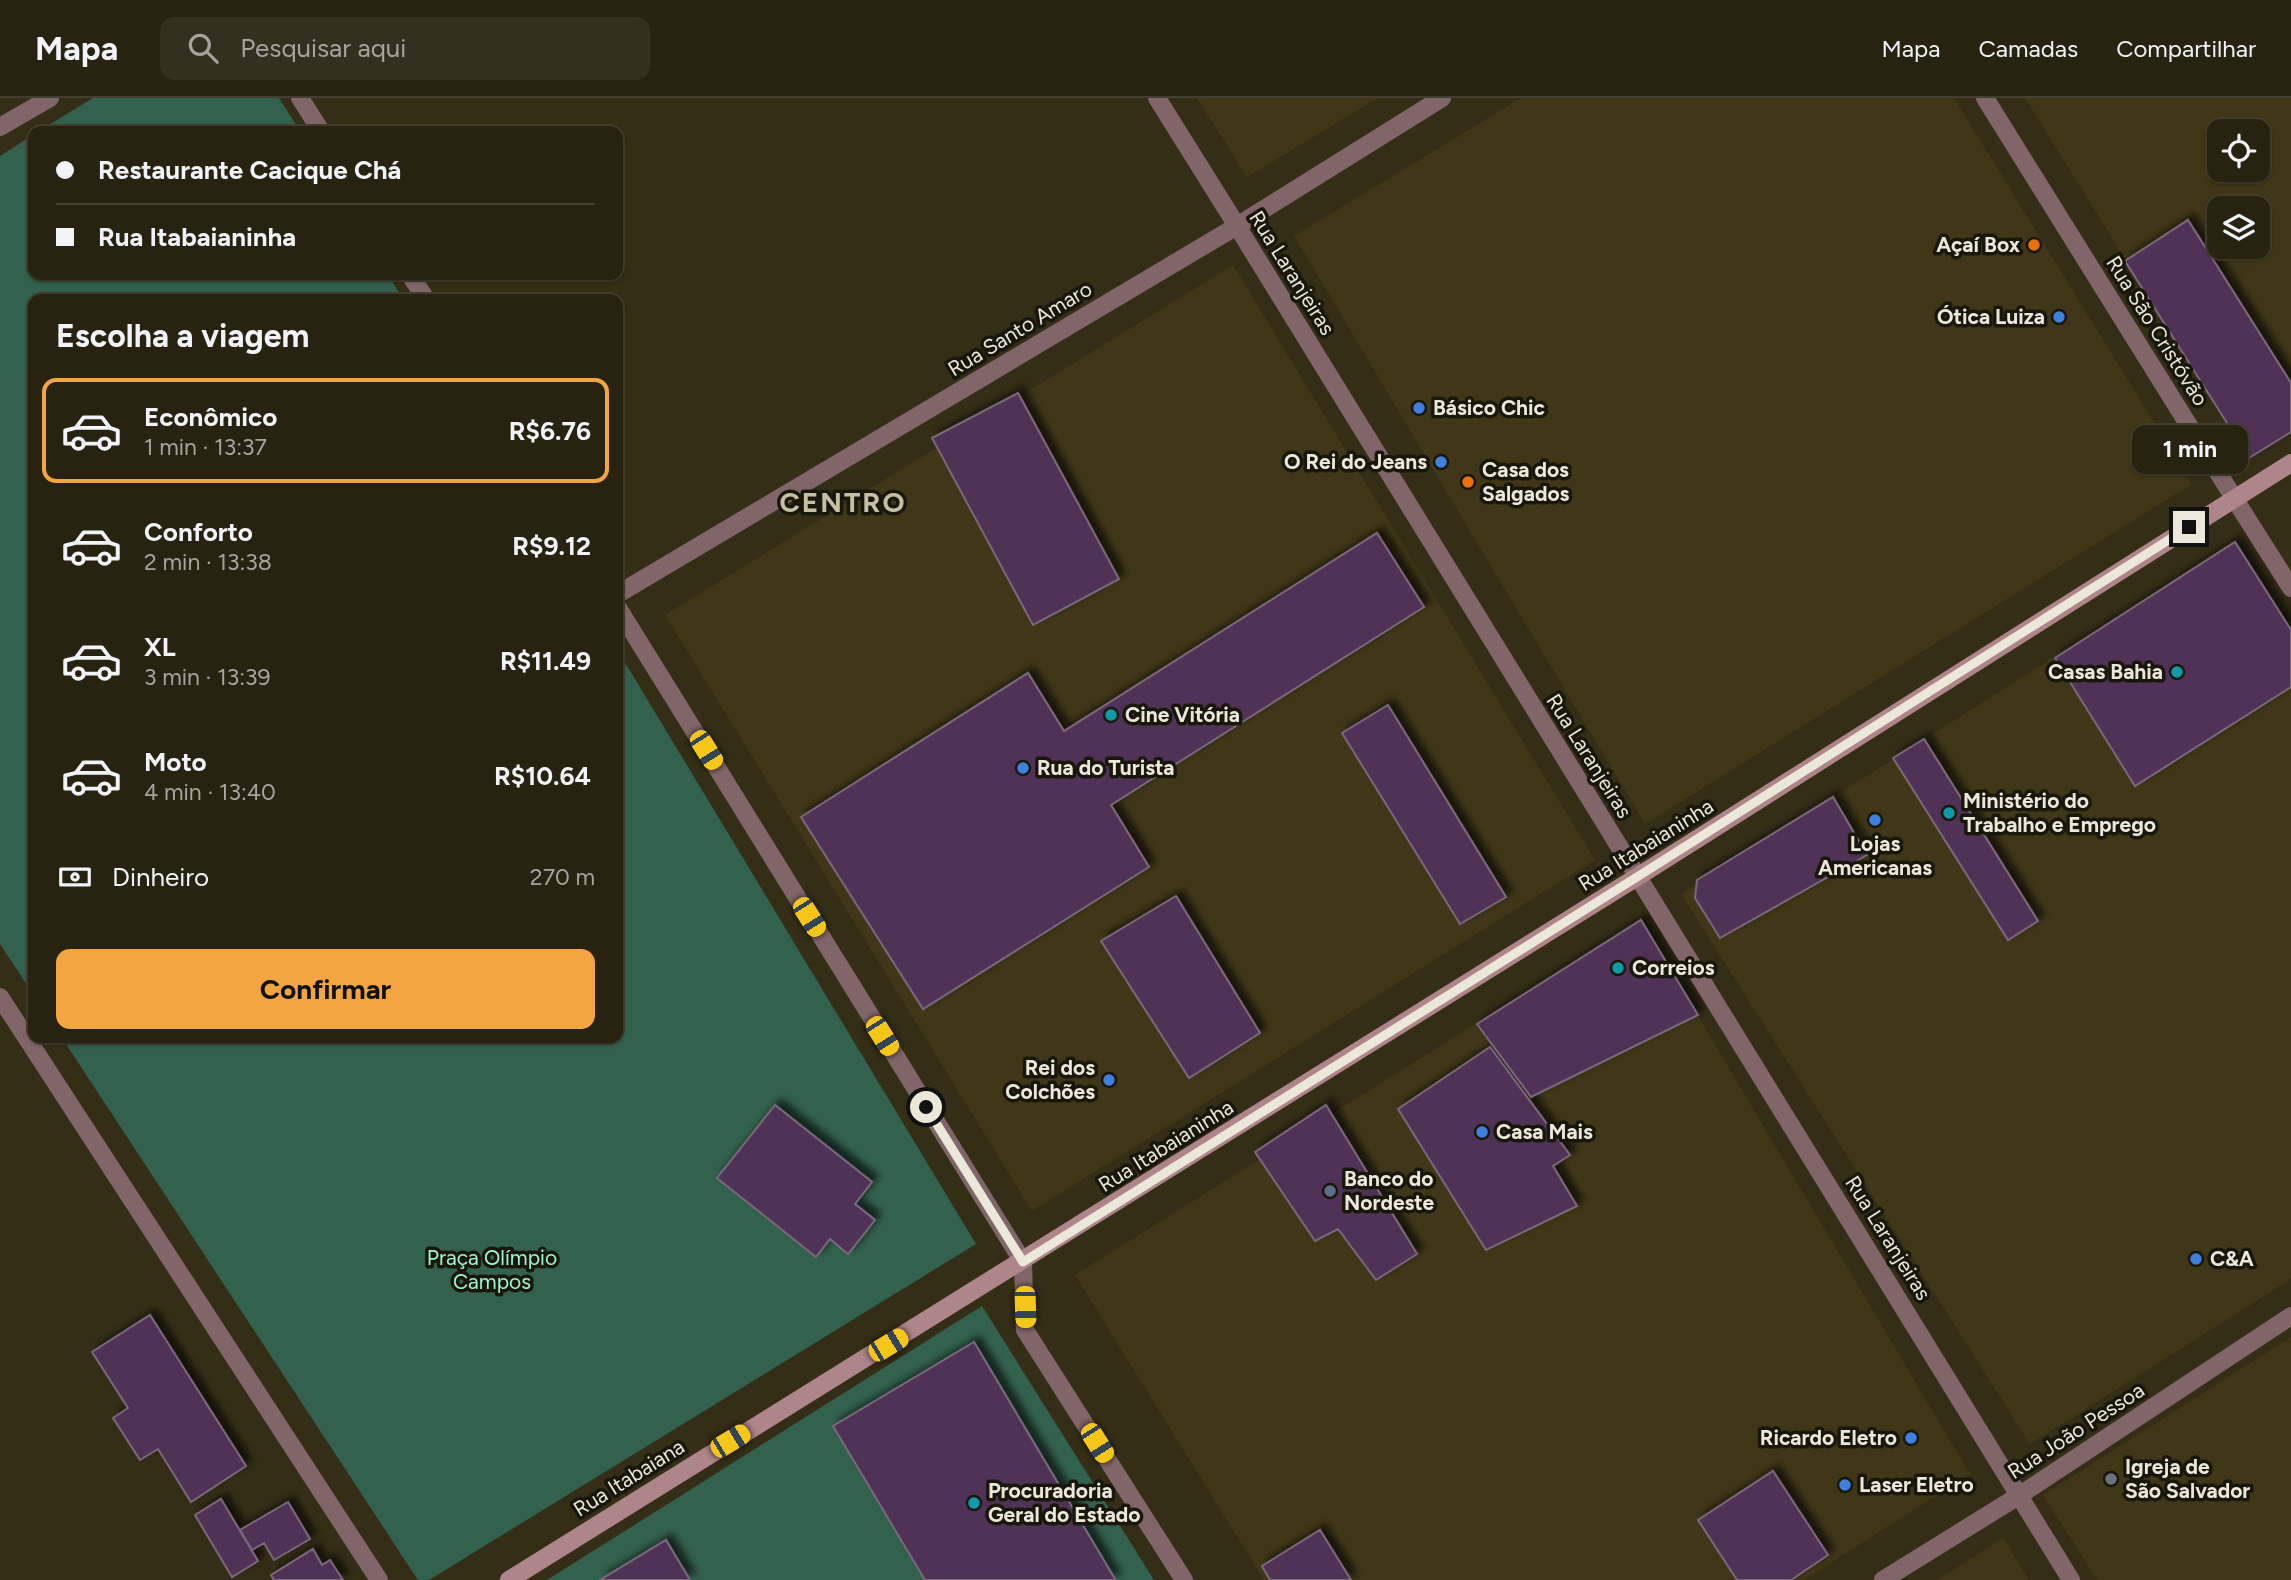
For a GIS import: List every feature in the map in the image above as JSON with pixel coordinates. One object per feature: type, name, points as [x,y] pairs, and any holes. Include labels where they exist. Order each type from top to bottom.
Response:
[{"type":"main road","name":"Rua Itabaianinha","points":[[1023,1262],[2291,463]]},
{"type":"main road","name":"Rua Itabaiana","points":[[509,1580],[1023,1262]]},
{"type":"street","points":[[0,127],[50,98]]},
{"type":"street","points":[[300,98],[318,126]]},
{"type":"street","name":"Rua Laranjeiras","points":[[1157,98],[2071,1580]]},
{"type":"street","name":"Rua Santo Amaro","points":[[623,591],[1237,226],[1442,98]]},
{"type":"street","name":"Rua São Cristóvão","points":[[1985,98],[2291,588]]},
{"type":"street","points":[[623,616],[1023,1262],[1026,1330],[1184,1580]]},
{"type":"street","points":[[0,997],[28,1040]]},
{"type":"street","points":[[30,1043],[379,1580]]},
{"type":"street","name":"Rua João Pessoa","points":[[1883,1580],[2020,1495],[2291,1316]]},
{"type":"shaded area","points":[[1197,98],[1378,98],[1247,177]]},
{"type":"shaded area","points":[[1521,98],[1954,98],[2192,484],[1645,824],[1294,236]]},
{"type":"shaded area","points":[[2025,98],[2291,98],[2291,431],[2249,458]]},
{"type":"shaded area","points":[[1233,265],[1595,860],[1032,1211],[665,615]]},
{"type":"shaded area","points":[[2235,542],[2291,630],[2291,1279],[2030,1444],[1681,894]]},
{"type":"shaded area","points":[[1641,920],[1970,1474],[1804,1580],[1264,1580],[1075,1275]]},
{"type":"shaded area","points":[[2291,1337],[2291,1580],[2097,1580],[2043,1495]]},
{"type":"shaded area","points":[[2003,1538],[2029,1580],[1937,1580]]},
{"type":"green space","points":[[93,98],[279,98],[297,126],[47,126]]},
{"type":"green space","points":[[28,138],[28,280],[391,280],[400,294],[28,294],[28,986],[0,944],[0,156]]},
{"type":"green space","name":"Praça Olímpio Campos","points":[[623,659],[976,1244],[429,1580],[418,1580],[65,1043],[623,1043]]},
{"type":"green space","points":[[982,1306],[1154,1580],[547,1580]]},
{"type":"building","points":[[2188,220],[2207,250],[2207,259],[2213,259],[2291,383],[2291,432],[2249,458],[2125,261]]},
{"type":"building","points":[[1018,393],[1119,579],[1033,625],[932,438]]},
{"type":"building","name":"Rua do Turista","points":[[1377,533],[1424,607],[1111,805],[1149,867],[923,1009],[801,817],[1028,673],[1064,731]]},
{"type":"building","name":"Casas Bahia","points":[[2235,542],[2291,630],[2291,687],[2135,786],[2055,658]]},
{"type":"building","points":[[1388,705],[1506,897],[1460,924],[1342,733]]},
{"type":"building","name":"Ministério do Trabalho e Emprego","points":[[1924,739],[2038,921],[2008,940],[1893,758]]},
{"type":"building","points":[[1833,797],[1867,855],[1720,938],[1695,898],[1697,880]]},
{"type":"building","points":[[1176,896],[1260,1033],[1189,1078],[1101,941]]},
{"type":"building","name":"Correios","points":[[1641,920],[1698,1015],[1531,1097],[1477,1024]]},
{"type":"building","name":"Casa Mais","points":[[1490,1047],[1570,1155],[1553,1166],[1577,1206],[1486,1250],[1398,1109]]},
{"type":"building","points":[[775,1105],[872,1182],[855,1204],[875,1220],[848,1254],[830,1239],[816,1257],[717,1178]]},
{"type":"building","name":"Banco do Nordeste","points":[[1326,1105],[1417,1254],[1376,1280],[1338,1229],[1315,1241],[1255,1152]]},
{"type":"building","points":[[150,1315],[246,1466],[191,1502],[158,1449],[140,1460],[113,1418],[128,1408],[92,1352]]},
{"type":"building","name":"Procuradoria Geral do Estado","points":[[974,1342],[1114,1580],[925,1580],[833,1426]]},
{"type":"building","points":[[1773,1471],[1828,1555],[1791,1580],[1737,1580],[1698,1520]]},
{"type":"building","points":[[221,1499],[258,1561],[232,1577],[195,1515]]},
{"type":"building","points":[[288,1502],[310,1539],[274,1560],[264,1543],[252,1550],[240,1530]]},
{"type":"building","points":[[1320,1530],[1351,1580],[1270,1580],[1262,1566]]},
{"type":"building","points":[[666,1540],[690,1580],[600,1580]]},
{"type":"building","points":[[313,1549],[322,1565],[330,1560],[343,1580],[274,1580],[271,1575]]},
{"type":"place","name":"Açaí Box","points":[[2034,245]]},
{"type":"place","name":"Ótica Luiza","points":[[2059,317]]},
{"type":"place","name":"Básico Chic","points":[[1419,408]]},
{"type":"place","name":"O Rei do Jeans","points":[[1441,462]]},
{"type":"place","name":"Casa dos Salgados","points":[[1468,482]]},
{"type":"place","name":"Casas Bahia","points":[[2177,672]]},
{"type":"place","name":"Cine Vitória","points":[[1111,715]]},
{"type":"place","name":"Rua do Turista","points":[[1023,768]]},
{"type":"place","name":"Ministério do Trabalho e Emprego","points":[[1949,813]]},
{"type":"place","name":"Lojas Americanas","points":[[1875,820]]},
{"type":"place","name":"Correios","points":[[1618,968]]},
{"type":"place","name":"Rei dos Colchões","points":[[1109,1080]]},
{"type":"place","name":"Casa Mais","points":[[1482,1132]]},
{"type":"place","name":"Banco do Nordeste","points":[[1330,1191]]},
{"type":"place","name":"C&A","points":[[2196,1259]]},
{"type":"place","name":"Ricardo Eletro","points":[[1911,1438]]},
{"type":"place","name":"Igreja de São Salvador","points":[[2111,1479]]},
{"type":"place","name":"Laser Eletro","points":[[1845,1485]]},
{"type":"place","name":"Procuradoria Geral do Estado","points":[[974,1503]]},
{"type":"district","name":"CENTRO","points":[[843,502]]},
{"type":"route","points":[[926,1107],[1023,1262],[2189,527]]}]
